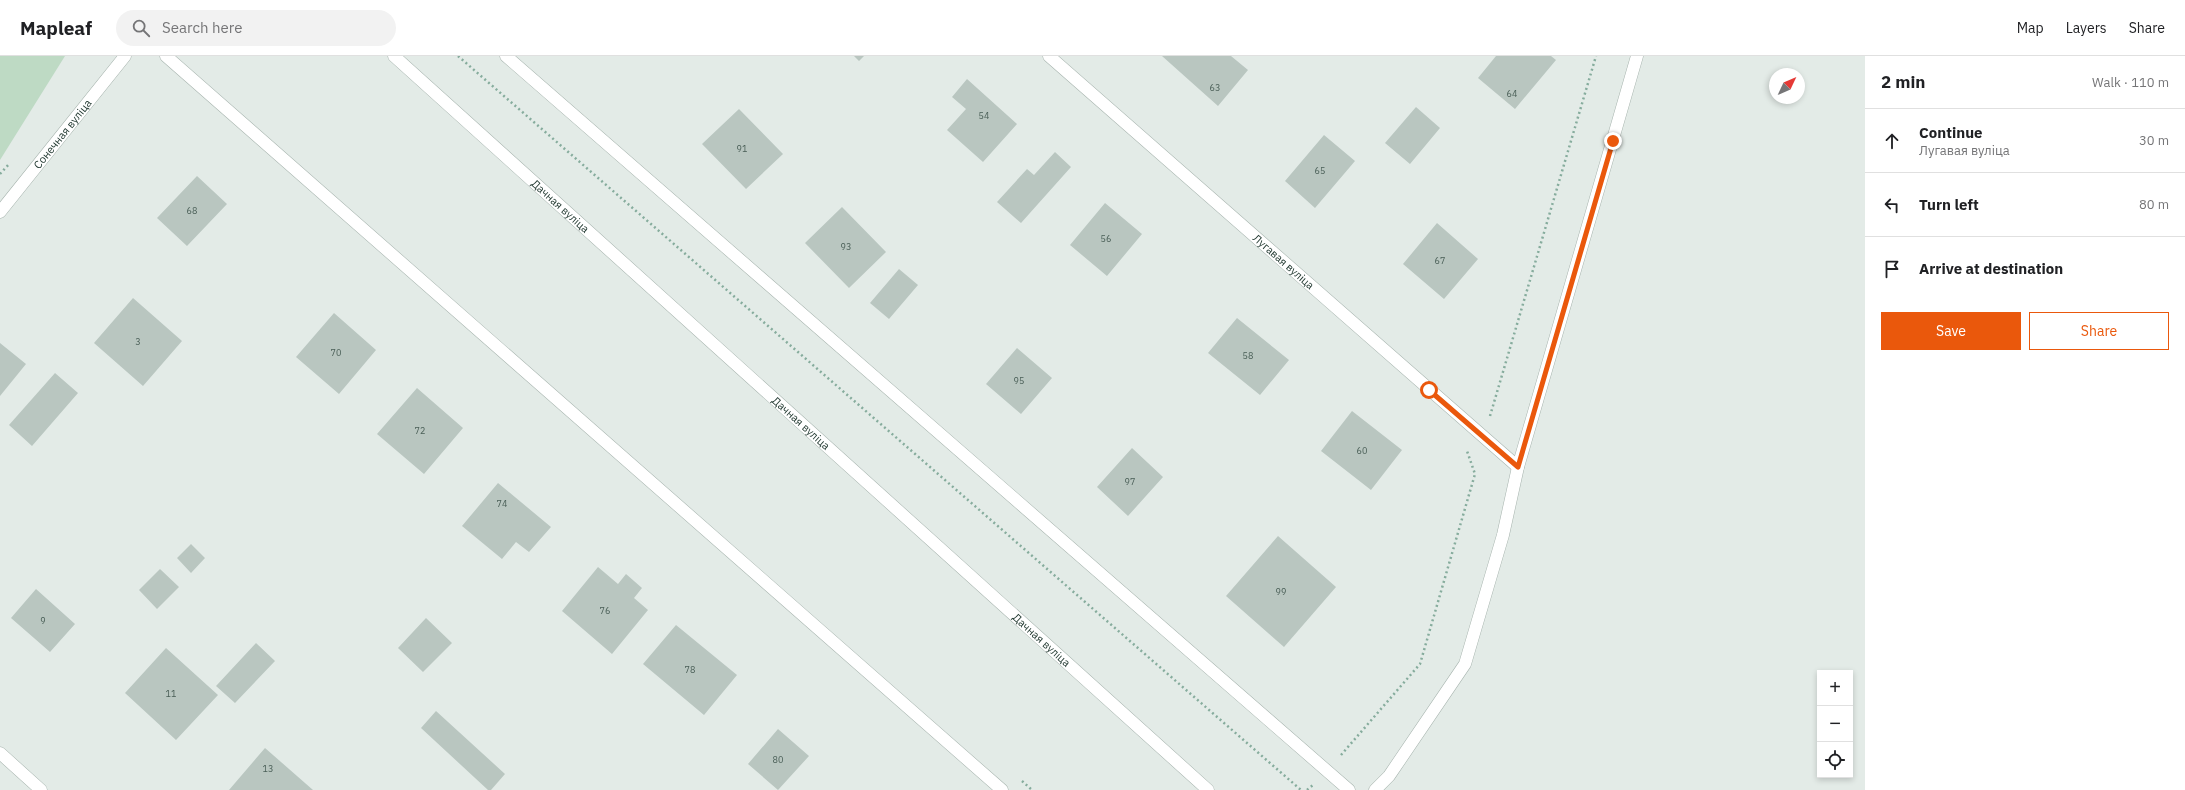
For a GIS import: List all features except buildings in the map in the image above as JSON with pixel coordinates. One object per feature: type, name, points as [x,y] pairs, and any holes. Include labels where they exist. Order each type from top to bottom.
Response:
[{"type":"street","name":"Сонечная вуліца","points":[[0,212],[125,56]]},
{"type":"street","points":[[166,56],[1002,790]]},
{"type":"street","name":"Дачная вуліца","points":[[394,56],[1208,790]]},
{"type":"street","points":[[506,56],[1349,790]]},
{"type":"street","name":"Лугавая вуліца","points":[[1049,56],[1518,467]]},
{"type":"street","points":[[1375,790],[1389,776],[1465,664],[1503,535],[1518,467],[1637,56]]},
{"type":"street","points":[[0,753],[42,790]]},
{"type":"path","points":[[458,56],[1301,790]]},
{"type":"green space","points":[[0,56],[65,56],[0,160]]},
{"type":"route","points":[[1429,390],[1518,467],[1613,141]]}]
